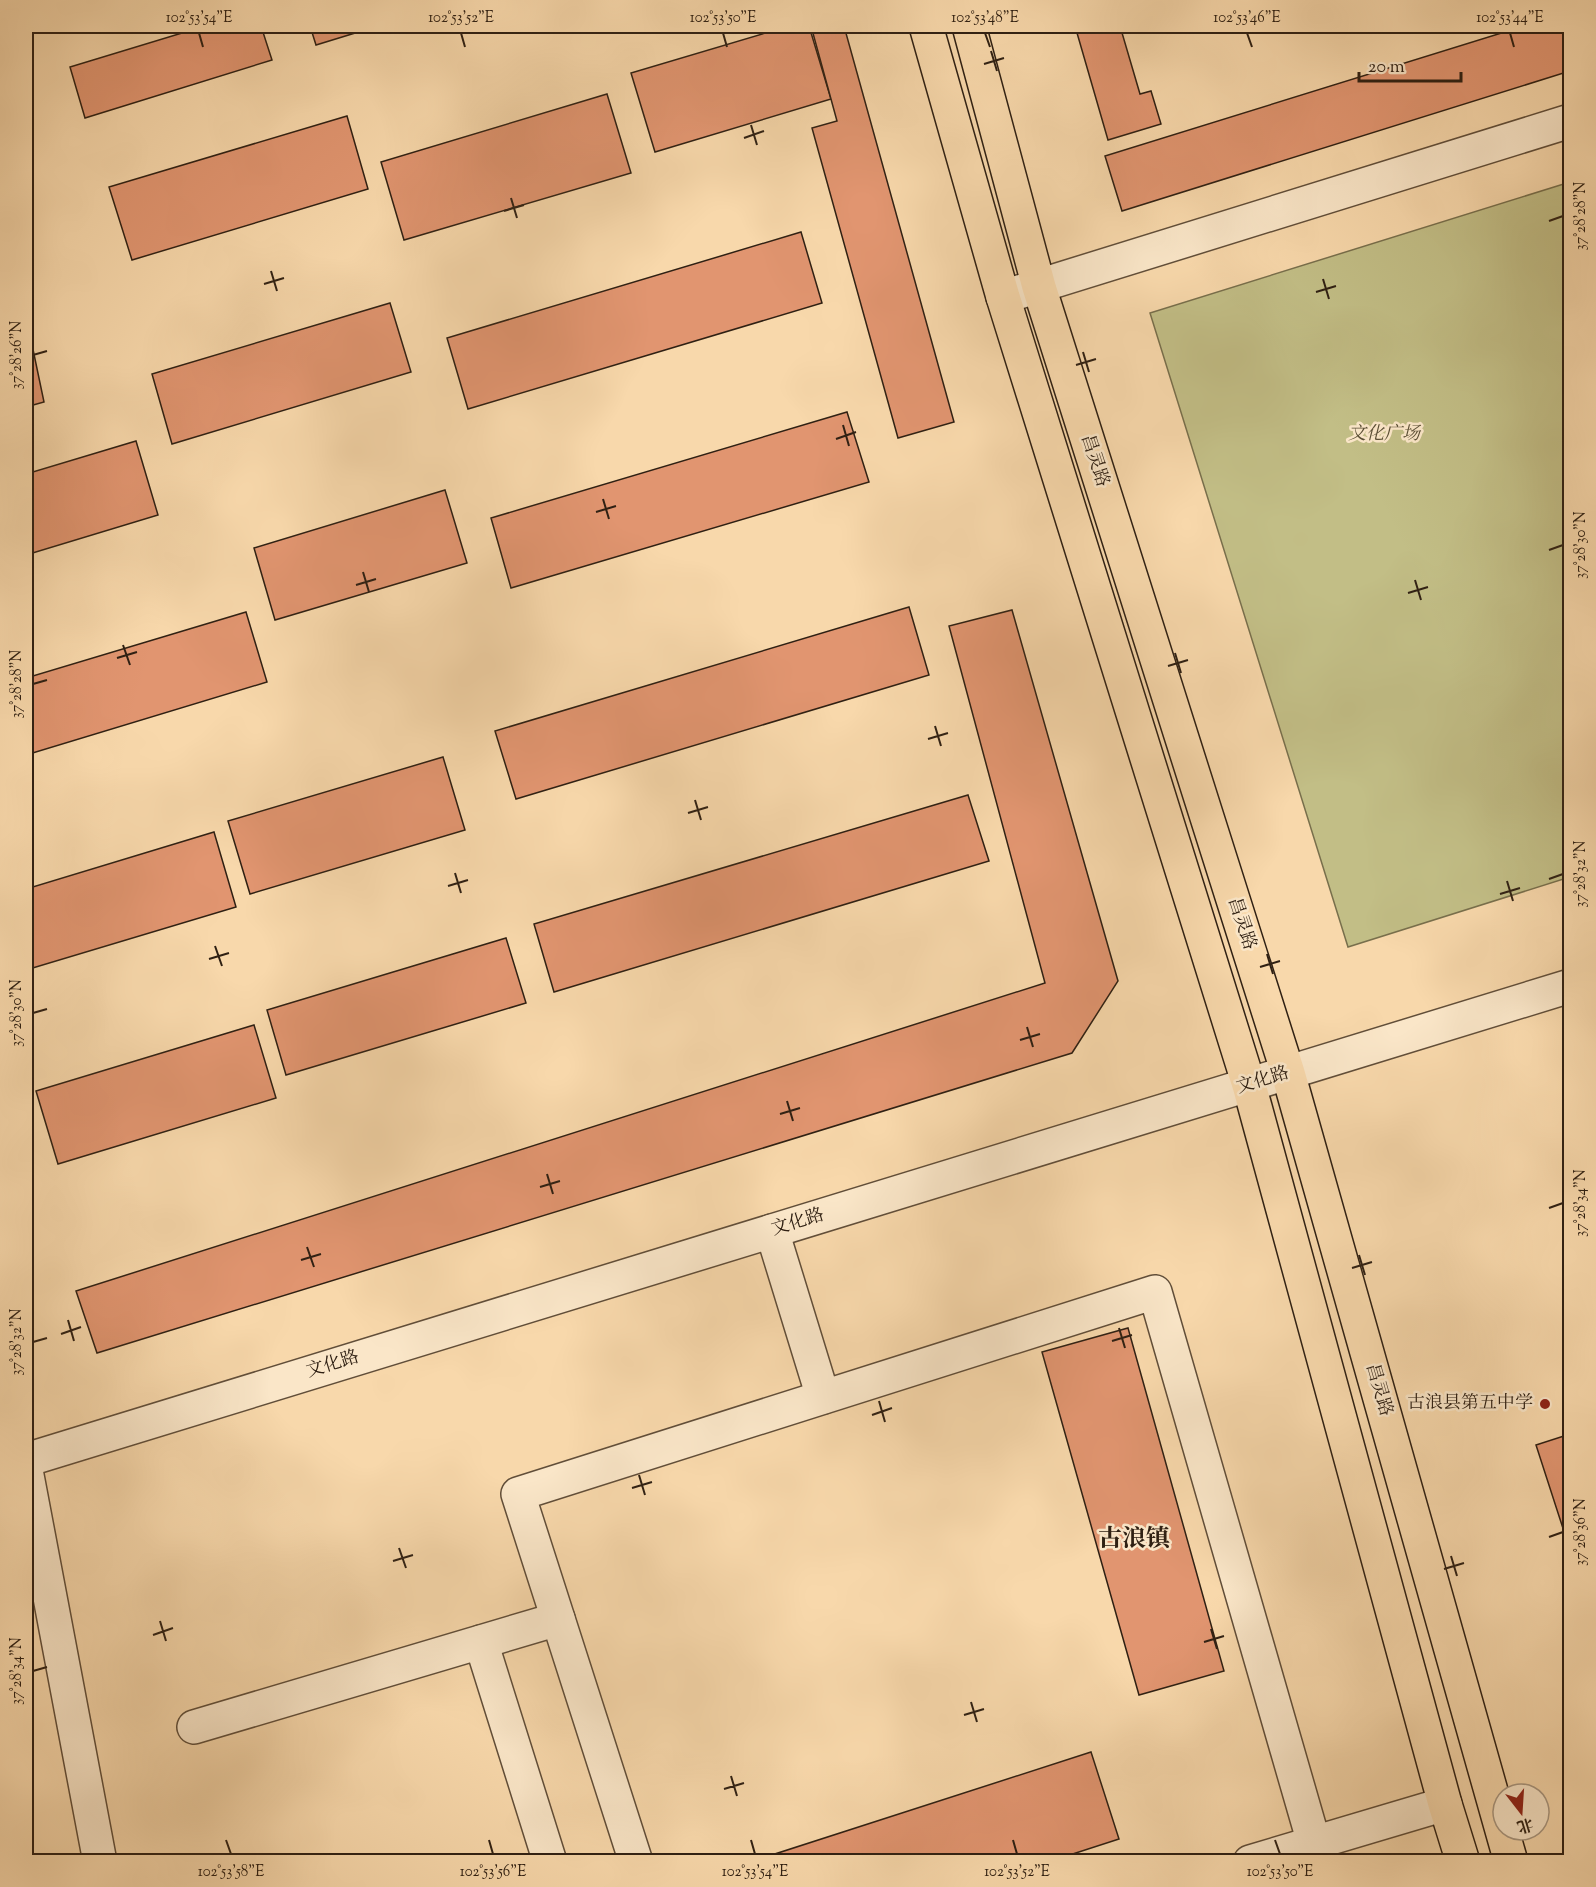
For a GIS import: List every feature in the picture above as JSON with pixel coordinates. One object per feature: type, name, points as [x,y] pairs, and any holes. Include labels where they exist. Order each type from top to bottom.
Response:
[{"type":"main road","points":[[926,26],[1003,297],[1249,1085],[1445,1804],[1463,1862]]},
{"type":"main road","name":"昌灵路","points":[[969,26],[1039,287],[1288,1073],[1511,1862]]},
{"type":"street","points":[[1003,297],[1570,121]]},
{"type":"street","name":"文化路","points":[[26,1460],[1570,986]]},
{"type":"street","points":[[772,1231],[824,1397]]},
{"type":"street","points":[[636,1862],[518,1494],[1155,1292],[1314,1843]]},
{"type":"street","points":[[26,1470],[34,1567],[100,1862]]},
{"type":"street","points":[[194,1727],[558,1619]]},
{"type":"street","points":[[481,1642],[550,1862]]},
{"type":"street","points":[[1250,1862],[1445,1804]]},
{"type":"green space","name":"文化广场","points":[[1570,182],[1570,877],[1348,947],[1150,313]]},
{"type":"building","points":[[205,26],[261,26],[272,60],[85,118],[70,67]]},
{"type":"building","points":[[310,26],[378,26],[316,45]]},
{"type":"building","points":[[789,26],[809,26],[831,99],[655,152],[631,73]]},
{"type":"building","points":[[811,26],[844,26],[954,422],[898,438],[812,128],[837,121]]},
{"type":"building","points":[[1075,26],[1120,26],[1140,94],[1151,91],[1161,124],[1108,140]]},
{"type":"building","points":[[1524,26],[1570,26],[1570,71],[1122,211],[1105,156]]},
{"type":"building","points":[[607,94],[631,173],[404,240],[381,162]]},
{"type":"building","points":[[347,116],[368,189],[132,260],[109,187]]},
{"type":"building","points":[[801,232],[822,303],[468,409],[447,338]]},
{"type":"building","points":[[390,303],[411,372],[172,444],[152,374]]},
{"type":"building","points":[[26,316],[44,402],[26,407]]},
{"type":"building","points":[[847,412],[869,482],[511,588],[491,518]]},
{"type":"building","points":[[136,441],[158,515],[26,555],[26,474]]},
{"type":"building","points":[[445,490],[467,563],[275,620],[254,548]]},
{"type":"building","points":[[909,607],[929,675],[516,799],[495,731]]},
{"type":"building","points":[[1012,610],[1118,981],[1072,1053],[97,1353],[76,1291],[1045,983],[949,626]]},
{"type":"building","points":[[246,612],[267,682],[26,755],[26,678]]},
{"type":"building","points":[[443,757],[465,830],[250,894],[228,821]]},
{"type":"building","points":[[968,795],[989,861],[554,992],[534,924]]},
{"type":"building","points":[[214,832],[236,907],[26,970],[26,889]]},
{"type":"building","points":[[506,938],[526,1003],[286,1075],[267,1010]]},
{"type":"building","points":[[254,1025],[276,1098],[58,1164],[36,1091]]},
{"type":"building","points":[[1128,1328],[1224,1671],[1139,1695],[1042,1352]]},
{"type":"building","points":[[1570,1434],[1570,1550],[1536,1445]]},
{"type":"building","points":[[1091,1752],[1119,1839],[1048,1862],[750,1862]]},
{"type":"place","name":"古浪县第五中学","points":[[1545,1404]]},
{"type":"district","name":"古浪镇","points":[[1134,1540]]}]
